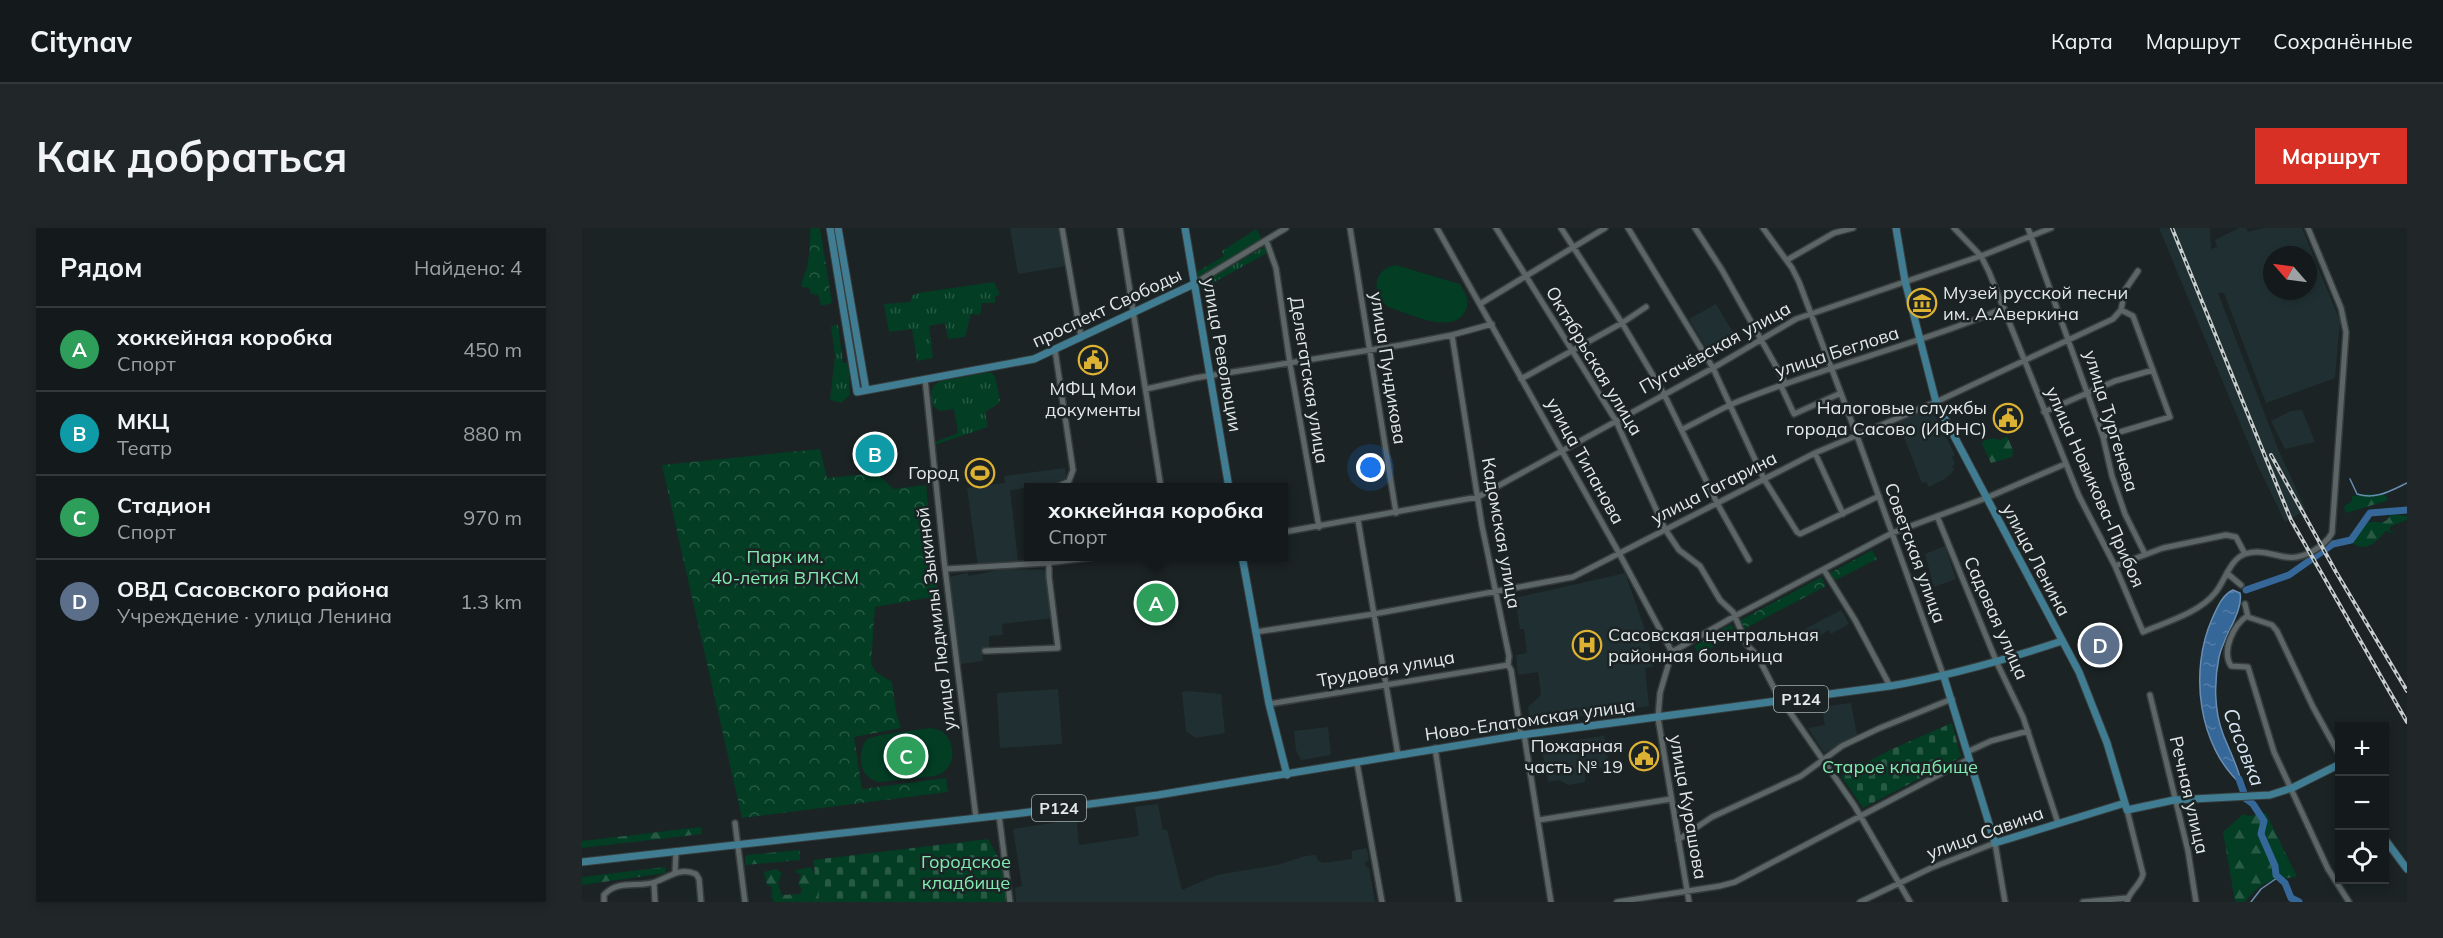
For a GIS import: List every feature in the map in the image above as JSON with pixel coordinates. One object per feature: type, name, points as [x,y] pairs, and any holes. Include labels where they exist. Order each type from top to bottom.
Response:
[{"type":"main road","name":"проспект Свободы","points":[[830,228],[857,392],[1027,360],[1055,350],[1194,284]]},
{"type":"main road","points":[[838,228],[866,390]]},
{"type":"main road","name":"улица Революции","points":[[1185,228],[1228,483]]},
{"type":"main road","name":"улица Ленина","points":[[1896,228],[1905,281],[1936,402],[2079,672],[2101,726],[2126,807]]},
{"type":"main road","points":[[1243,561],[1269,704],[1287,775]]},
{"type":"main road","name":"Ново-Елатомская улица","points":[[738,845],[1158,795],[1522,735],[1890,686],[1944,677],[1997,663],[2062,641]]},
{"type":"main road","name":"Советская улица","points":[[1944,677],[1995,843]]},
{"type":"main road","name":"улица Савина","points":[[1995,843],[2058,823],[2126,807],[2174,800],[2260,796],[2292,788],[2335,766]]},
{"type":"main road","points":[[2389,843],[2407,868]]},
{"type":"main road","name":"Р124","points":[[582,862],[738,845]]},
{"type":"street","points":[[1062,228],[1081,337]]},
{"type":"street","points":[[1120,228],[1160,483]]},
{"type":"street","name":"проспект Свободы","points":[[1194,284],[1286,228]]},
{"type":"street","name":"улица Пундикова","points":[[1350,228],[1396,513]]},
{"type":"street","name":"Октябрьская улица","points":[[1496,228],[1616,421],[1665,529],[1679,550],[1700,566],[1720,600],[1732,610],[1745,642],[1760,659],[1782,701],[1860,816],[1910,902]]},
{"type":"street","points":[[1562,228],[1664,394],[1717,502],[1749,560]]},
{"type":"street","points":[[1480,304],[1605,228]]},
{"type":"street","points":[[1628,228],[1713,368],[1764,479],[1798,534],[1879,496]]},
{"type":"street","points":[[1695,228],[1761,339],[1794,414],[1841,393]]},
{"type":"street","name":"Советская улица","points":[[1763,228],[1795,272],[1944,677]]},
{"type":"street","points":[[1787,260],[1834,233],[1853,228]]},
{"type":"street","name":"улица Новикова-Прибоя","points":[[1954,228],[1981,256],[2004,308],[2065,464],[2115,566],[2143,632],[2203,605],[2214,595],[2228,574]]},
{"type":"street","name":"улица Тургенева","points":[[2028,228],[2088,391],[2125,514],[2145,554]]},
{"type":"street","name":"Пугачёвская улица","points":[[1288,531],[1478,497],[1810,312],[1981,256],[2050,228]]},
{"type":"street","points":[[2241,585],[2228,574],[2235,561],[2245,554],[2259,552],[2298,557],[2324,543],[2333,530],[2346,332],[2341,308],[2308,228]]},
{"type":"street","name":"улица Типанова","points":[[1440,229],[1672,652]]},
{"type":"street","name":"Делегатская улица","points":[[1266,240],[1276,268],[1290,364],[1319,527]]},
{"type":"street","points":[[2103,437],[2170,417],[2133,316],[2121,310],[2125,290],[2138,272]]},
{"type":"street","points":[[1521,379],[1622,323],[1646,307]]},
{"type":"street","name":"улица Беглова","points":[[1683,429],[1731,405],[1783,385],[1921,339],[2004,308]]},
{"type":"street","name":"улица Гагарина","points":[[1256,632],[1374,614],[1573,577],[1815,453],[1936,402],[2070,340],[2113,319],[2121,310]]},
{"type":"street","points":[[1146,389],[1210,376],[1401,345],[1492,324]]},
{"type":"street","name":"Кадомская улица","points":[[1452,335],[1478,497],[1509,656],[1508,665],[1511,670],[1539,820],[1551,902]]},
{"type":"street","points":[[1055,350],[1073,465],[1071,479],[1064,483]]},
{"type":"street","points":[[2044,412],[2088,391],[2153,370]]},
{"type":"street","name":"улица Людмилы Зыкиной","points":[[925,380],[945,569],[976,818]]},
{"type":"street","points":[[1815,453],[1843,514]]},
{"type":"street","points":[[1658,718],[1660,693],[1672,652],[1892,533],[1986,498],[2065,464]]},
{"type":"street","name":"Садовая улица","points":[[1937,516],[1997,663],[2028,731],[2058,823]]},
{"type":"street","points":[[1358,520],[1398,755]]},
{"type":"street","points":[[2115,566],[2163,548],[2226,535],[2236,537],[2245,554]]},
{"type":"street","points":[[945,569],[1064,561]]},
{"type":"street","points":[[985,651],[1058,648],[1049,563]]},
{"type":"street","points":[[1824,570],[1855,620],[1890,686]]},
{"type":"street","points":[[2245,604],[2247,616],[2272,625],[2277,631],[2313,707],[2335,747]]},
{"type":"street","points":[[2247,616],[2235,628],[2231,637],[2228,662],[2231,666],[2248,667],[2274,752],[2328,869],[2349,902]]},
{"type":"street","name":"Трудовая улица","points":[[1269,704],[1508,665]]},
{"type":"street","name":"Речная улица","points":[[2150,695],[2188,851],[2196,902]]},
{"type":"street","points":[[1678,840],[1712,817],[1801,776],[1842,746],[1952,699]]},
{"type":"street","name":"улица Курашова","points":[[1658,718],[1689,902]]},
{"type":"street","points":[[1617,902],[1720,886],[1750,876],[1968,756],[1991,741],[2028,731]]},
{"type":"street","points":[[1435,748],[1459,902]]},
{"type":"street","points":[[1357,763],[1382,902]]},
{"type":"street","points":[[1539,820],[1671,799]]},
{"type":"street","name":"улица Ленина","points":[[2126,807],[2143,874],[2142,880],[2127,900]]},
{"type":"street","points":[[999,815],[1010,902]]},
{"type":"street","points":[[735,823],[745,902]]},
{"type":"street","name":"Советская улица","points":[[1995,843],[2005,902]]},
{"type":"street","name":"улица Савина","points":[[1860,902],[1931,868],[1995,843]]},
{"type":"street","points":[[675,872],[676,851]]},
{"type":"street","points":[[604,902],[604,895],[608,891],[623,884],[654,883],[675,872],[691,872],[699,879],[701,902]]},
{"type":"street","points":[[654,883],[655,902]]},
{"type":"street","points":[[2083,902],[2127,900]]},
{"type":"shaded area","points":[[1010,228],[1059,228],[1066,266],[1018,274]]},
{"type":"shaded area","points":[[2159,228],[2210,228],[2211,249],[2217,247],[2215,240],[2239,228],[2246,228],[2248,232],[2264,228],[2302,228],[2309,246],[2263,246],[2263,300],[2317,300],[2317,265],[2340,321],[2335,378],[2266,403],[2224,293],[2218,293],[2279,451],[2306,510],[2285,522],[2257,464]]},
{"type":"shaded area","points":[[1716,304],[1735,336],[1708,351],[1689,319]]},
{"type":"shaded area","points":[[1932,409],[1955,455],[1952,457],[1955,464],[1952,466],[1954,470],[1946,478],[1929,487],[1926,482],[1922,483],[1898,422]]},
{"type":"shaded area","points":[[2302,410],[2315,442],[2285,449],[2271,421],[2291,411]]},
{"type":"shaded area","points":[[1065,468],[1067,482],[1024,483],[1024,488],[1010,490],[1018,561],[978,566],[967,488],[1005,483],[1004,476]]},
{"type":"shaded area","points":[[1945,546],[1956,579],[1934,587],[1925,554]]},
{"type":"shaded area","points":[[1003,569],[1046,570],[1053,618],[1002,624],[1003,635],[989,636],[989,648],[982,650],[983,661],[960,664],[949,577],[967,573],[969,576]]},
{"type":"shaded area","name":"Сасовская центральная районная больница","points":[[1625,573],[1648,638],[1653,667],[1645,668],[1649,706],[1530,724],[1528,707],[1541,695],[1538,672],[1518,675],[1516,655],[1527,653],[1524,629],[1520,629],[1515,598]]},
{"type":"shaded area","points":[[1841,610],[1849,624],[1831,634],[1829,630],[1805,645],[1799,632]]},
{"type":"shaded area","points":[[1058,689],[1062,744],[1000,748],[997,693]]},
{"type":"shaded area","points":[[1182,692],[1221,694],[1225,733],[1195,738],[1186,731]]},
{"type":"shaded area","points":[[1851,703],[1857,735],[1824,753],[1808,728],[1825,725],[1822,707]]},
{"type":"shaded area","points":[[1328,727],[1331,755],[1301,760],[1296,750],[1294,731]]},
{"type":"shaded area","points":[[1604,736],[1609,766],[1585,770],[1585,782],[1568,785],[1559,780],[1548,782],[1547,775],[1550,775],[1550,772],[1546,772],[1541,745]]},
{"type":"shaded area","points":[[1158,804],[1163,830],[1167,830],[1182,890],[1217,875],[1277,865],[1305,856],[1316,855],[1318,861],[1323,863],[1352,859],[1352,851],[1367,848],[1369,861],[1365,862],[1366,867],[1369,868],[1375,902],[1016,902],[1015,888],[1022,886],[1013,829],[1052,823],[1076,815],[1079,845],[1139,836],[1135,807]]},
{"type":"green space","points":[[810,228],[820,228],[832,303],[821,306],[818,295],[811,294],[809,288],[802,287],[807,268]]},
{"type":"green space","points":[[1256,229],[1261,237],[1260,240],[1201,277],[1196,276],[1195,273],[1224,256],[1222,251]]},
{"type":"green space","points":[[1264,247],[1269,252],[1200,290],[1206,281]]},
{"type":"green space","points":[[1396,265],[1460,284],[1467,299],[1466,310],[1460,318],[1452,322],[1441,322],[1418,318],[1388,307],[1379,296],[1378,277],[1388,267]]},
{"type":"green space","points":[[994,282],[1000,295],[995,296],[995,303],[982,303],[980,315],[971,314],[965,337],[948,339],[945,323],[929,326],[933,358],[917,361],[912,329],[889,332],[884,304],[910,302],[913,295],[918,293]]},
{"type":"green space","points":[[838,325],[843,363],[848,363],[850,395],[841,403],[830,400],[835,356],[831,326]]},
{"type":"green space","points":[[990,372],[995,376],[1000,400],[998,404],[985,412],[988,427],[934,445],[935,442],[958,433],[954,409],[940,411],[933,406],[931,394],[933,386],[940,381]]},
{"type":"green space","points":[[2007,436],[2013,450],[2012,457],[1991,463],[1982,444],[1983,441],[1993,438],[2000,440]]},
{"type":"green space","name":"Парк им. 40-летия ВЛКСМ","points":[[820,449],[827,478],[876,473],[894,489],[926,485],[938,596],[875,607],[871,664],[876,672],[892,682],[896,712],[901,728],[854,737],[862,789],[946,778],[948,792],[742,818],[662,465]]},
{"type":"green space","points":[[2383,494],[2388,498],[2386,501],[2346,513],[2344,507],[2352,501],[2352,496]]},
{"type":"green space","points":[[2391,514],[2407,516],[2407,520],[2391,526],[2389,530],[2396,535],[2386,531],[2374,543],[2365,547],[2349,541],[2366,523],[2386,521]]},
{"type":"green space","points":[[1872,550],[1877,559],[1834,581],[1830,573]]},
{"type":"green space","points":[[1821,577],[1826,586],[1744,629],[1739,621]]},
{"type":"green space","points":[[1731,624],[1736,634],[1699,655],[1694,646]]},
{"type":"green space","name":"Старое кладбище","points":[[1952,723],[1961,757],[1863,808],[1841,776],[1892,749]]},
{"type":"green space","points":[[931,728],[942,731],[947,736],[952,749],[951,763],[942,773],[935,776],[879,782],[867,776],[861,765],[861,751],[867,739]]},
{"type":"green space","points":[[2266,813],[2297,877],[2267,882],[2245,902],[2235,902],[2223,832],[2243,814],[2249,816]]},
{"type":"green space","points":[[701,827],[702,834],[582,848],[582,841]]},
{"type":"green space","name":"Городское кладбище","points":[[988,839],[1002,864],[1007,902],[819,902],[813,860]]},
{"type":"green space","points":[[800,850],[800,860],[745,865],[747,855]]},
{"type":"green space","points":[[665,867],[666,873],[582,885],[582,877]]},
{"type":"green space","points":[[810,867],[815,873],[819,902],[774,902],[771,896],[772,887],[767,885],[764,872],[776,869],[782,873],[778,883],[782,895],[800,894],[802,889],[798,884],[801,874],[796,873],[796,870]]},
{"type":"water","points":[[2233,590],[2240,593],[2239,607],[2219,657],[2216,696],[2220,725],[2242,785],[2227,769],[2207,729],[2200,684],[2205,640],[2212,619],[2223,598]]},
{"type":"waterway","points":[[2350,479],[2357,494],[2364,496],[2383,494],[2407,483]]},
{"type":"waterway","name":"Сасовка","points":[[2246,590],[2289,575],[2333,544],[2351,540],[2370,513],[2407,510]]},
{"type":"waterway","name":"Сасовка","points":[[2239,779],[2246,799],[2253,804],[2264,821],[2261,834],[2275,866],[2276,875],[2285,883],[2291,898],[2299,902]]},
{"type":"waterway","points":[[2251,902],[2261,889],[2277,878]]},
{"type":"railway","points":[[2172,228],[2291,520],[2407,722]]},
{"type":"railway","points":[[2271,455],[2336,572],[2407,691]]},
{"type":"place","name":"Музей русской песни им. А.Аверкина","points":[[1922,303]]},
{"type":"place","name":"МФЦ Мои документы","points":[[1093,360]]},
{"type":"place","name":"Налоговые службы города Сасово (ИФНС)","points":[[2008,418]]},
{"type":"place","name":"МКЦ","points":[[875,454]]},
{"type":"place","name":"Город","points":[[980,473]]},
{"type":"place","name":"хоккейная коробка","points":[[1156,603]]},
{"type":"place","name":"Сасовская центральная районная больница","points":[[1587,645]]},
{"type":"place","name":"ОВД Сасовского района","points":[[2100,645]]},
{"type":"place","name":"Стадион","points":[[906,756]]},
{"type":"place","name":"Пожарная часть № 19","points":[[1644,756]]}]
